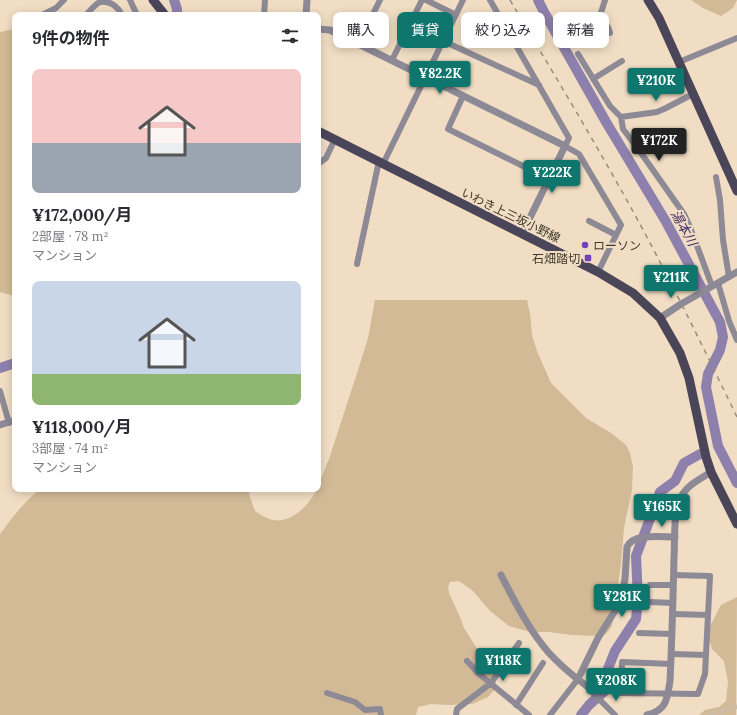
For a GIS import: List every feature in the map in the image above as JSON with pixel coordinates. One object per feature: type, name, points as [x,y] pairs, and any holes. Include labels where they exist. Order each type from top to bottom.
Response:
[{"type":"main road","points":[[153,0],[163,12]]},
{"type":"main road","points":[[648,0],[659,18],[737,191]]},
{"type":"main road","name":"いわき上三坂小野線","points":[[321,132],[598,272],[633,293],[660,318],[685,366],[689,378],[702,446],[711,472],[737,524]]},
{"type":"street","points":[[48,12],[56,8],[64,0]]},
{"type":"street","points":[[130,0],[136,12]]},
{"type":"street","points":[[264,12],[265,0]]},
{"type":"street","points":[[306,12],[307,0]]},
{"type":"street","points":[[374,12],[380,0]]},
{"type":"street","points":[[392,60],[422,0]]},
{"type":"street","points":[[426,0],[456,15]]},
{"type":"street","points":[[453,21],[463,0]]},
{"type":"street","points":[[490,0],[569,138],[522,234]]},
{"type":"street","points":[[605,0],[599,22],[601,28],[608,27],[610,33]]},
{"type":"street","points":[[88,12],[96,1],[106,1],[112,3],[120,12]]},
{"type":"street","points":[[321,29],[333,32]]},
{"type":"street","points":[[679,62],[737,38]]},
{"type":"street","points":[[453,46],[539,85]]},
{"type":"street","points":[[366,48],[579,154],[621,225],[598,272]]},
{"type":"street","points":[[357,264],[381,163],[440,48]]},
{"type":"street","points":[[578,54],[610,106],[621,117],[622,129],[641,153],[684,214],[737,340]]},
{"type":"street","points":[[594,79],[622,61]]},
{"type":"street","points":[[621,117],[657,112],[693,94]]},
{"type":"street","points":[[463,96],[448,129],[549,179]]},
{"type":"street","points":[[321,162],[326,158],[335,139]]},
{"type":"street","points":[[716,177],[720,195],[723,240],[730,277]]},
{"type":"street","points":[[589,221],[616,235]]},
{"type":"street","points":[[660,318],[670,310],[737,272]]},
{"type":"street","points":[[0,391],[12,421],[0,425]]},
{"type":"street","points":[[647,715],[658,714],[665,703],[668,694],[672,654],[676,517],[680,498],[690,486],[711,472]]},
{"type":"street","points":[[550,715],[578,679],[598,638],[618,606],[625,578],[628,547],[632,540],[638,538],[675,537]]},
{"type":"street","points":[[671,664],[622,662],[621,693],[698,694],[705,674],[710,576],[674,574]]},
{"type":"street","points":[[500,575],[522,615],[549,653],[594,693],[615,715]]},
{"type":"street","points":[[650,585],[673,585]]},
{"type":"street","points":[[650,602],[673,603]]},
{"type":"street","points":[[673,614],[708,615]]},
{"type":"street","points":[[639,633],[672,634]]},
{"type":"street","points":[[456,715],[457,709],[491,683],[519,643]]},
{"type":"street","points":[[672,654],[706,655]]},
{"type":"street","points":[[467,661],[529,715]]},
{"type":"street","points":[[516,705],[543,663]]},
{"type":"street","points":[[327,693],[355,702],[365,710],[380,709],[382,715]]},
{"type":"shaded area","points":[[691,0],[737,0],[733,8],[721,16],[703,8]]},
{"type":"shaded area","points":[[12,29],[12,295],[0,292],[0,32]]},
{"type":"shaded area","points":[[375,300],[527,300],[532,335],[537,351],[551,383],[586,418],[611,433],[626,445],[630,453],[633,467],[632,490],[624,528],[621,564],[612,626],[606,634],[597,636],[530,632],[509,626],[490,611],[473,591],[459,581],[450,582],[448,587],[449,593],[464,628],[492,672],[497,687],[488,697],[472,704],[431,704],[418,707],[416,715],[0,715],[0,534],[23,505],[36,492],[249,492],[255,511],[263,516],[276,520],[284,520],[291,517],[304,508],[315,492],[321,492],[321,479],[329,459],[368,338]]},
{"type":"shaded area","points":[[737,597],[736,715],[699,715],[705,710],[719,707],[726,701],[728,682],[724,661],[712,649],[707,632],[721,605]]},
{"type":"waterway","points":[[174,0],[177,12]]},
{"type":"waterway","name":"湯本川","points":[[538,0],[606,122],[665,220],[720,322],[723,337],[720,350],[708,374],[706,387],[718,446],[737,483]]},
{"type":"waterway","points":[[0,368],[12,364]]},
{"type":"waterway","points":[[581,715],[589,705],[608,688],[607,671],[615,651],[636,619],[638,599],[636,556],[660,492],[675,481],[684,463],[700,454]]},
{"type":"tunnel","points":[[709,715],[737,706]]},
{"type":"railway","points":[[510,0],[635,215],[700,341],[737,417]]},
{"type":"place","name":"ローソン","points":[[585,245]]},
{"type":"place","name":"石畑踏切","points":[[588,258]]}]
